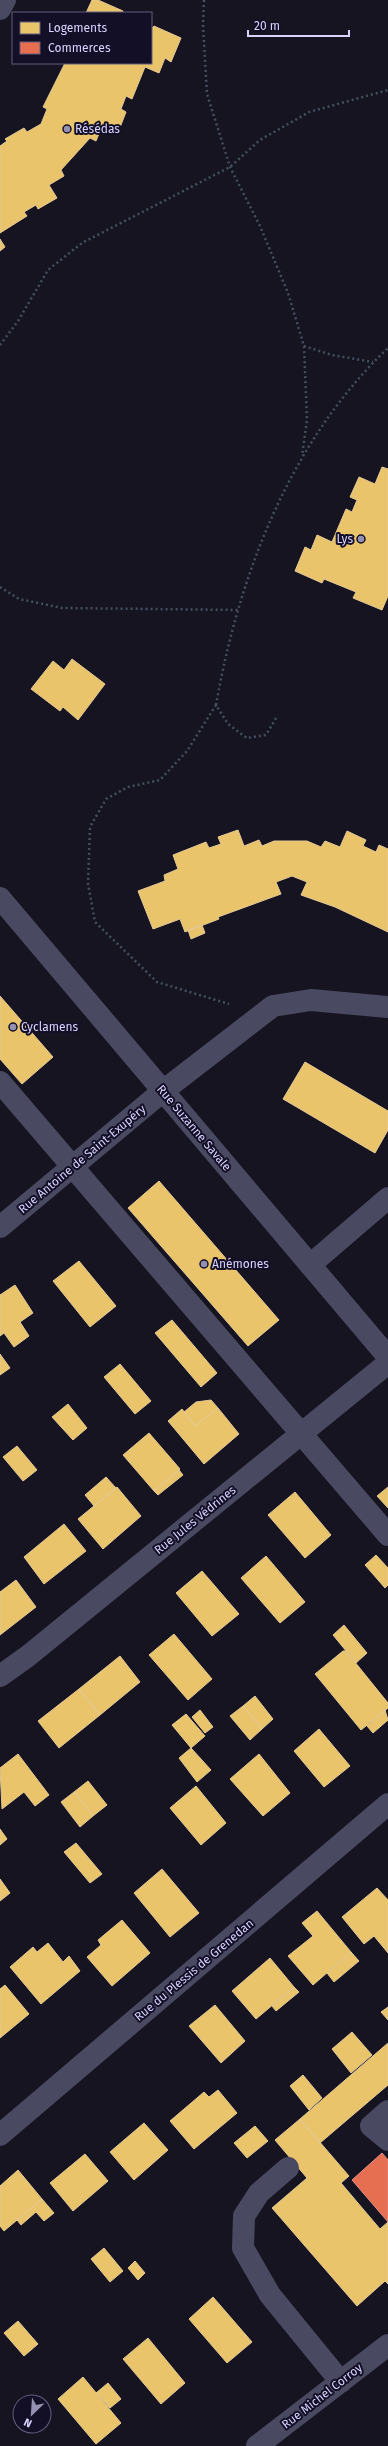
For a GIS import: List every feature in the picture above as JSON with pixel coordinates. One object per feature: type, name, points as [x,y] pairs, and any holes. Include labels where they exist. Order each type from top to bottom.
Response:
[{"type":"street","points":[[0,9],[5,0]]},
{"type":"street","name":"Rue Suzanne Savale","points":[[0,898],[388,1357]]},
{"type":"street","points":[[273,1006],[310,1000],[388,1007]]},
{"type":"street","name":"Rue Antoine de Saint-Exupéry","points":[[0,1227],[163,1091],[273,1006]]},
{"type":"street","points":[[0,1082],[72,1168],[388,1535]]},
{"type":"street","points":[[310,1265],[388,1198]]},
{"type":"street","name":"Rue Jules Védrines","points":[[0,1676],[34,1652],[388,1363]]},
{"type":"street","name":"Rue du Plessis de Grenedan","points":[[0,2135],[388,1804]]},
{"type":"street","points":[[388,2112],[371,2126],[388,2140]]},
{"type":"street","points":[[288,2168],[259,2193],[244,2216],[243,2248],[270,2295],[341,2382]]},
{"type":"street","name":"Rue Michel Corroy","points":[[257,2446],[388,2345]]},
{"type":"path","points":[[204,0],[203,25],[208,94],[230,167],[260,226],[288,293],[304,346],[308,420],[301,459]]},
{"type":"path","points":[[0,345],[18,322],[48,270],[82,243],[230,167],[260,140],[309,112],[388,90]]},
{"type":"path","points":[[304,346],[332,355],[373,362]]},
{"type":"path","points":[[273,1006],[232,1005],[157,982],[95,922],[88,884],[90,827],[106,798],[128,787],[160,780],[187,751],[216,705],[224,658],[264,532],[310,441],[373,362],[388,348]]},
{"type":"path","points":[[0,587],[19,599],[62,608],[240,610]]},
{"type":"path","points":[[216,705],[228,724],[247,738],[266,735],[276,718]]},
{"type":"building: Logements","points":[[92,0],[98,0],[123,11],[122,12],[86,12]]},
{"type":"building: Logements","name":"Résédas","points":[[154,26],[181,38],[171,62],[165,58],[159,73],[145,67],[132,99],[126,96],[121,109],[126,112],[119,130],[103,124],[96,141],[90,138],[61,170],[64,176],[49,185],[57,198],[38,209],[36,205],[24,212],[27,216],[0,233],[0,146],[7,141],[5,139],[24,128],[27,132],[41,124],[47,109],[43,107],[64,64],[152,64],[152,28]]},
{"type":"building: Logements","points":[[0,239],[5,247],[0,251]]},
{"type":"building: Logements","name":"Lys","points":[[382,467],[388,469],[388,596],[382,610],[353,598],[356,592],[324,579],[322,583],[295,571],[305,547],[311,550],[317,535],[332,542],[346,509],[352,512],[357,500],[350,497],[359,477],[375,484]]},
{"type":"building: Logements","points":[[72,659],[105,684],[78,720],[63,707],[60,711],[31,689],[53,661],[64,670]]},
{"type":"building: Logements","points":[[238,830],[244,846],[259,840],[262,846],[274,841],[307,841],[321,847],[325,841],[340,847],[347,831],[366,840],[363,846],[376,852],[379,845],[388,849],[388,932],[335,907],[301,895],[307,882],[292,876],[276,882],[281,894],[218,917],[219,919],[185,932],[180,919],[153,929],[138,891],[165,881],[164,875],[178,869],[173,855],[206,842],[209,848],[221,844],[218,837]]},
{"type":"building: Logements","points":[[202,925],[205,933],[191,939],[188,930]]},
{"type":"building: Logements","name":"Cyclamens","points":[[0,996],[53,1057],[22,1084],[0,1059]]},
{"type":"building: Logements","points":[[305,1062],[388,1111],[388,1130],[375,1153],[283,1099]]},
{"type":"building: Logements","name":"Anémones","points":[[159,1181],[279,1320],[248,1346],[128,1208]]},
{"type":"building: Logements","points":[[79,1261],[116,1306],[90,1327],[53,1281]]},
{"type":"building: Logements","points":[[15,1285],[33,1313],[20,1322],[29,1336],[14,1347],[4,1333],[0,1336],[0,1295]]},
{"type":"building: Logements","points":[[172,1320],[217,1373],[201,1387],[155,1333]]},
{"type":"building: Logements","points":[[0,1354],[10,1368],[0,1375]]},
{"type":"building: Logements","points":[[120,1364],[151,1401],[135,1414],[104,1377]]},
{"type":"building: Logements","points":[[211,1400],[218,1408],[195,1426],[184,1412],[196,1402]]},
{"type":"building: Logements","points":[[68,1404],[87,1428],[73,1440],[52,1417]]},
{"type":"building: Logements","points":[[218,1408],[239,1434],[204,1464],[168,1421],[182,1409],[195,1426]]},
{"type":"building: Logements","points":[[149,1433],[180,1469],[154,1491],[123,1455]]},
{"type":"building: Logements","points":[[17,1446],[37,1470],[23,1481],[3,1457]]},
{"type":"building: Logements","points":[[179,1470],[183,1475],[158,1495],[154,1491]]},
{"type":"building: Logements","points":[[106,1477],[116,1488],[94,1506],[85,1495]]},
{"type":"building: Logements","points":[[117,1487],[141,1516],[103,1549],[78,1519]]},
{"type":"building: Logements","points":[[388,1487],[388,1508],[377,1496]]},
{"type":"building: Logements","points":[[295,1492],[331,1535],[305,1558],[268,1515]]},
{"type":"building: Logements","points":[[64,1524],[86,1551],[44,1584],[24,1557]]},
{"type":"building: Logements","points":[[376,1555],[388,1568],[388,1585],[385,1588],[365,1565]]},
{"type":"building: Logements","points":[[266,1556],[305,1602],[280,1623],[241,1578]]},
{"type":"building: Logements","points":[[202,1571],[239,1614],[212,1636],[176,1593]]},
{"type":"building: Logements","points":[[16,1580],[36,1607],[0,1635],[0,1592]]},
{"type":"building: Logements","points":[[344,1625],[367,1653],[356,1663],[333,1635]]},
{"type":"building: Logements","points":[[174,1634],[212,1679],[188,1700],[149,1655]]},
{"type":"building: Logements","points":[[343,1651],[346,1651],[388,1703],[388,1708],[361,1730],[315,1674]]},
{"type":"building: Logements","points":[[120,1656],[140,1682],[100,1715],[79,1689]]},
{"type":"building: Logements","points":[[79,1689],[100,1715],[59,1748],[38,1721]]},
{"type":"building: Logements","points":[[255,1696],[273,1719],[262,1729],[243,1706]]},
{"type":"building: Logements","points":[[243,1706],[262,1729],[250,1740],[230,1716]]},
{"type":"building: Logements","points":[[200,1710],[213,1727],[205,1733],[192,1717]]},
{"type":"building: Logements","points":[[385,1710],[388,1720],[373,1733],[367,1726]]},
{"type":"building: Logements","points":[[186,1714],[205,1736],[191,1748],[172,1725]]},
{"type":"building: Logements","points":[[319,1729],[350,1766],[324,1787],[294,1751]]},
{"type":"building: Logements","points":[[191,1748],[211,1770],[197,1782],[179,1758]]},
{"type":"building: Logements","points":[[18,1754],[49,1795],[35,1806],[24,1792],[2,1809],[0,1768]]},
{"type":"building: Logements","points":[[259,1754],[290,1793],[263,1816],[230,1779]]},
{"type":"building: Logements","points":[[88,1781],[107,1805],[93,1816],[74,1792]]},
{"type":"building: Logements","points":[[196,1786],[226,1823],[201,1845],[170,1808]]},
{"type":"building: Logements","points":[[74,1792],[93,1816],[80,1827],[61,1802]]},
{"type":"building: Logements","points":[[0,1829],[7,1839],[0,1845]]},
{"type":"building: Logements","points":[[76,1843],[102,1874],[90,1883],[64,1852]]},
{"type":"building: Logements","points":[[162,1869],[199,1913],[170,1937],[134,1893]]},
{"type":"building: Logements","points":[[0,1879],[10,1893],[0,1901]]},
{"type":"building: Logements","points":[[377,1888],[388,1900],[388,1953],[374,1936],[364,1944],[342,1917]]},
{"type":"building: Logements","points":[[317,1911],[351,1952],[313,1985],[288,1956],[313,1936],[302,1923]]},
{"type":"building: Logements","points":[[122,1920],[150,1953],[112,1986],[87,1957],[101,1945],[98,1940]]},
{"type":"building: Logements","points":[[48,1943],[63,1962],[69,1956],[80,1971],[41,2004],[10,1967],[33,1947],[37,1952]]},
{"type":"building: Logements","points":[[351,1952],[359,1961],[334,1982],[327,1973]]},
{"type":"building: Logements","points":[[270,1958],[294,1987],[256,2019],[232,1991]]},
{"type":"building: Logements","points":[[5,1985],[29,2014],[0,2038],[0,1989]]},
{"type":"building: Logements","points":[[294,1987],[299,1992],[276,2011],[272,2006]]},
{"type":"building: Logements","points":[[215,2005],[245,2041],[221,2063],[189,2026]]},
{"type":"building: Logements","points":[[388,2007],[388,2020],[381,2012]]},
{"type":"building: Logements","points":[[352,2032],[372,2055],[351,2073],[332,2049]]},
{"type":"building: Logements","points":[[388,2043],[388,2085],[320,2143],[300,2119]]},
{"type":"building: Logements","points":[[303,2075],[322,2098],[309,2110],[290,2086]]},
{"type":"building: Logements","points":[[218,2090],[237,2113],[194,2149],[170,2121],[204,2092],[209,2097]]},
{"type":"building: Logements","points":[[300,2119],[349,2176],[341,2183],[380,2229],[388,2222],[388,2284],[385,2281],[357,2306],[272,2208],[307,2178],[275,2140]]},
{"type":"building: Logements","points":[[144,2123],[168,2150],[134,2180],[110,2152]]},
{"type":"building: Logements","points":[[255,2126],[268,2141],[247,2158],[234,2143]]},
{"type":"building: Logements","points":[[85,2154],[108,2181],[73,2211],[50,2183]]},
{"type":"building: Logements","points":[[18,2170],[42,2199],[4,2231],[0,2226],[0,2186]]},
{"type":"building: Logements","points":[[42,2199],[54,2213],[44,2221],[36,2212],[21,2225],[17,2220]]},
{"type":"building: Logements","points":[[104,2248],[123,2271],[110,2282],[91,2259]]},
{"type":"building: Logements","points":[[135,2261],[145,2273],[138,2280],[128,2268]]},
{"type":"building: Logements","points":[[213,2297],[252,2342],[227,2363],[189,2319]]},
{"type":"building: Logements","points":[[18,2321],[38,2344],[24,2356],[4,2333]]},
{"type":"building: Logements","points":[[148,2338],[185,2383],[161,2404],[123,2359]]},
{"type":"building: Logements","points":[[83,2377],[121,2423],[96,2444],[58,2399]]},
{"type":"building: Logements","points":[[108,2383],[121,2399],[110,2408],[96,2393]]},
{"type":"building: Commerces","points":[[382,2153],[388,2160],[388,2222],[352,2180]]},
{"type":"place","name":"Résédas","points":[[67,129]]},
{"type":"place","name":"Lys","points":[[361,539]]},
{"type":"place","name":"Cyclamens","points":[[13,1027]]},
{"type":"place","name":"Anémones","points":[[204,1264]]}]
